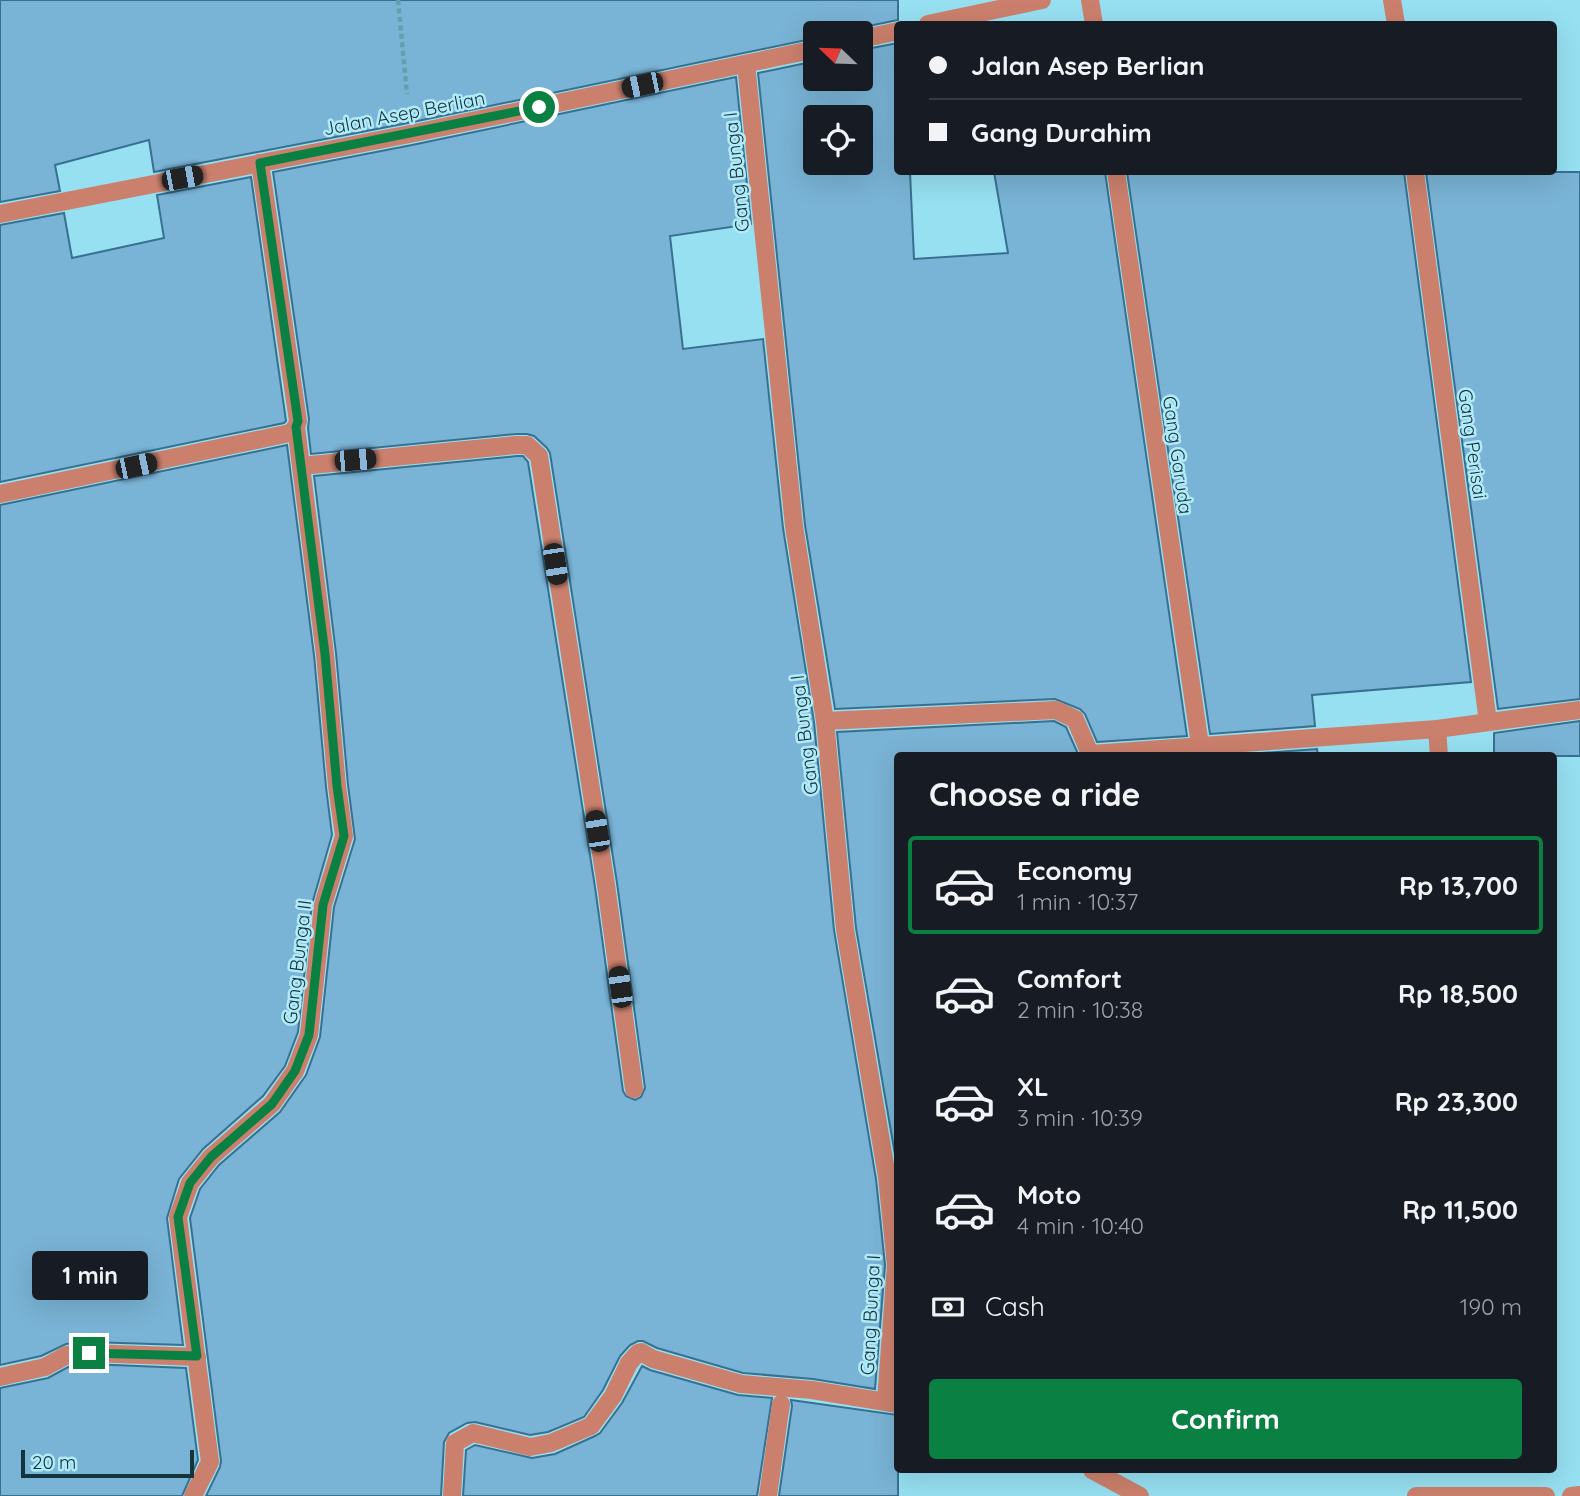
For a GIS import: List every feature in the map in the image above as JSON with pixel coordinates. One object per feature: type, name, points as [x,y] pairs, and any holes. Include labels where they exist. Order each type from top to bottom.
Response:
[{"type":"street","points":[[942,21],[1042,0]]},
{"type":"street","points":[[1090,0],[1094,21]]},
{"type":"street","points":[[1392,0],[1396,21]]},
{"type":"street","points":[[873,36],[894,32]]},
{"type":"street","name":"Jalan Asep Berlian","points":[[0,214],[410,134],[803,52]]},
{"type":"street","name":"Gang Bunga I","points":[[746,64],[794,526],[825,721],[845,929],[887,1177],[894,1245]]},
{"type":"street","name":"Gang Bunga II","points":[[193,1496],[210,1462],[178,1217],[190,1183],[211,1157],[272,1104],[295,1071],[309,1035],[323,905],[344,836],[325,654],[296,427],[298,421],[260,163]]},
{"type":"street","name":"Gang Garuda","points":[[1116,175],[1199,745]]},
{"type":"street","name":"Gang Perisai","points":[[1415,175],[1488,722]]},
{"type":"street","points":[[0,494],[290,433],[296,427]]},
{"type":"street","points":[[302,466],[516,445],[527,445],[539,456],[606,885],[634,1089]]},
{"type":"street","points":[[825,721],[1056,710],[1075,719],[1090,752]]},
{"type":"street","points":[[1123,752],[1437,729],[1580,710]]},
{"type":"street","points":[[1437,729],[1439,752]]},
{"type":"street","name":"Gang Bunga I","points":[[892,1403],[894,1334]]},
{"type":"street","points":[[452,1496],[455,1443],[473,1433],[530,1447],[551,1443],[591,1426],[613,1396],[629,1363],[641,1352],[653,1359],[741,1384],[812,1390],[892,1403]]},
{"type":"street","points":[[0,1377],[45,1367],[67,1355],[89,1353],[197,1356]]},
{"type":"street","points":[[768,1496],[781,1404]]},
{"type":"street","points":[[1098,1473],[1140,1496]]},
{"type":"street","points":[[1571,1496],[1580,1495]]},
{"type":"street","points":[[1416,1496],[1546,1496]]},
{"type":"path","points":[[398,0],[410,134]]},
{"type":"building","points":[[0,0],[898,0],[898,20],[873,25],[873,21],[803,21],[803,41],[408,123],[154,172],[149,140],[55,165],[60,191],[0,202]]},
{"type":"building","points":[[894,44],[894,175],[910,175],[914,259],[1008,253],[995,175],[1105,175],[1187,736],[1097,742],[1085,714],[1080,709],[1055,699],[835,709],[805,525],[758,73],[803,64],[803,91],[873,91],[873,48]]},
{"type":"building","points":[[736,77],[751,224],[670,236],[683,349],[763,339],[783,528],[814,722],[834,930],[876,1179],[885,1265],[875,1389],[813,1379],[743,1373],[638,1341],[620,1356],[603,1390],[584,1417],[548,1432],[530,1435],[475,1422],[467,1423],[449,1433],[444,1442],[441,1496],[206,1496],[221,1461],[190,1218],[200,1189],[219,1165],[280,1112],[306,1075],[320,1037],[334,907],[355,839],[314,476],[517,456],[523,456],[528,462],[595,887],[623,1091],[626,1096],[635,1100],[641,1097],[645,1088],[617,883],[550,453],[534,436],[516,434],[311,454],[309,419],[273,172]]},
{"type":"building","points":[[1557,172],[1580,172],[1580,699],[1498,709],[1426,175],[1557,175]]},
{"type":"building","points":[[1127,175],[1404,175],[1471,682],[1312,695],[1315,726],[1210,734]]},
{"type":"building","points":[[251,177],[286,421],[0,482],[0,225],[64,213],[72,258],[164,238],[157,195]]},
{"type":"building","points":[[287,445],[314,655],[332,835],[312,904],[298,1032],[285,1066],[263,1096],[203,1149],[179,1179],[167,1218],[183,1345],[89,1342],[66,1344],[41,1356],[0,1365],[0,505]]},
{"type":"building","points":[[1054,721],[1066,727],[1077,752],[894,752],[894,1149],[856,928],[837,732]]},
{"type":"building","points":[[1580,721],[1580,756],[1557,756],[1557,752],[1494,752],[1494,733]]},
{"type":"building","points":[[1317,749],[1317,752],[1276,752]]},
{"type":"building","points":[[89,1364],[186,1368],[198,1460],[182,1496],[0,1496],[0,1388],[48,1378],[70,1366]]},
{"type":"building","points":[[642,1366],[738,1395],[772,1398],[757,1496],[463,1496],[466,1450],[475,1445],[532,1458],[555,1454],[595,1436],[622,1403]]},
{"type":"building","points":[[791,1400],[894,1414],[894,1473],[898,1473],[898,1496],[779,1496]]},
{"type":"route","points":[[89,1353],[197,1356],[178,1217],[190,1183],[211,1157],[272,1104],[295,1071],[309,1035],[323,905],[344,836],[325,654],[296,427],[298,421],[260,163],[539,107]]}]
